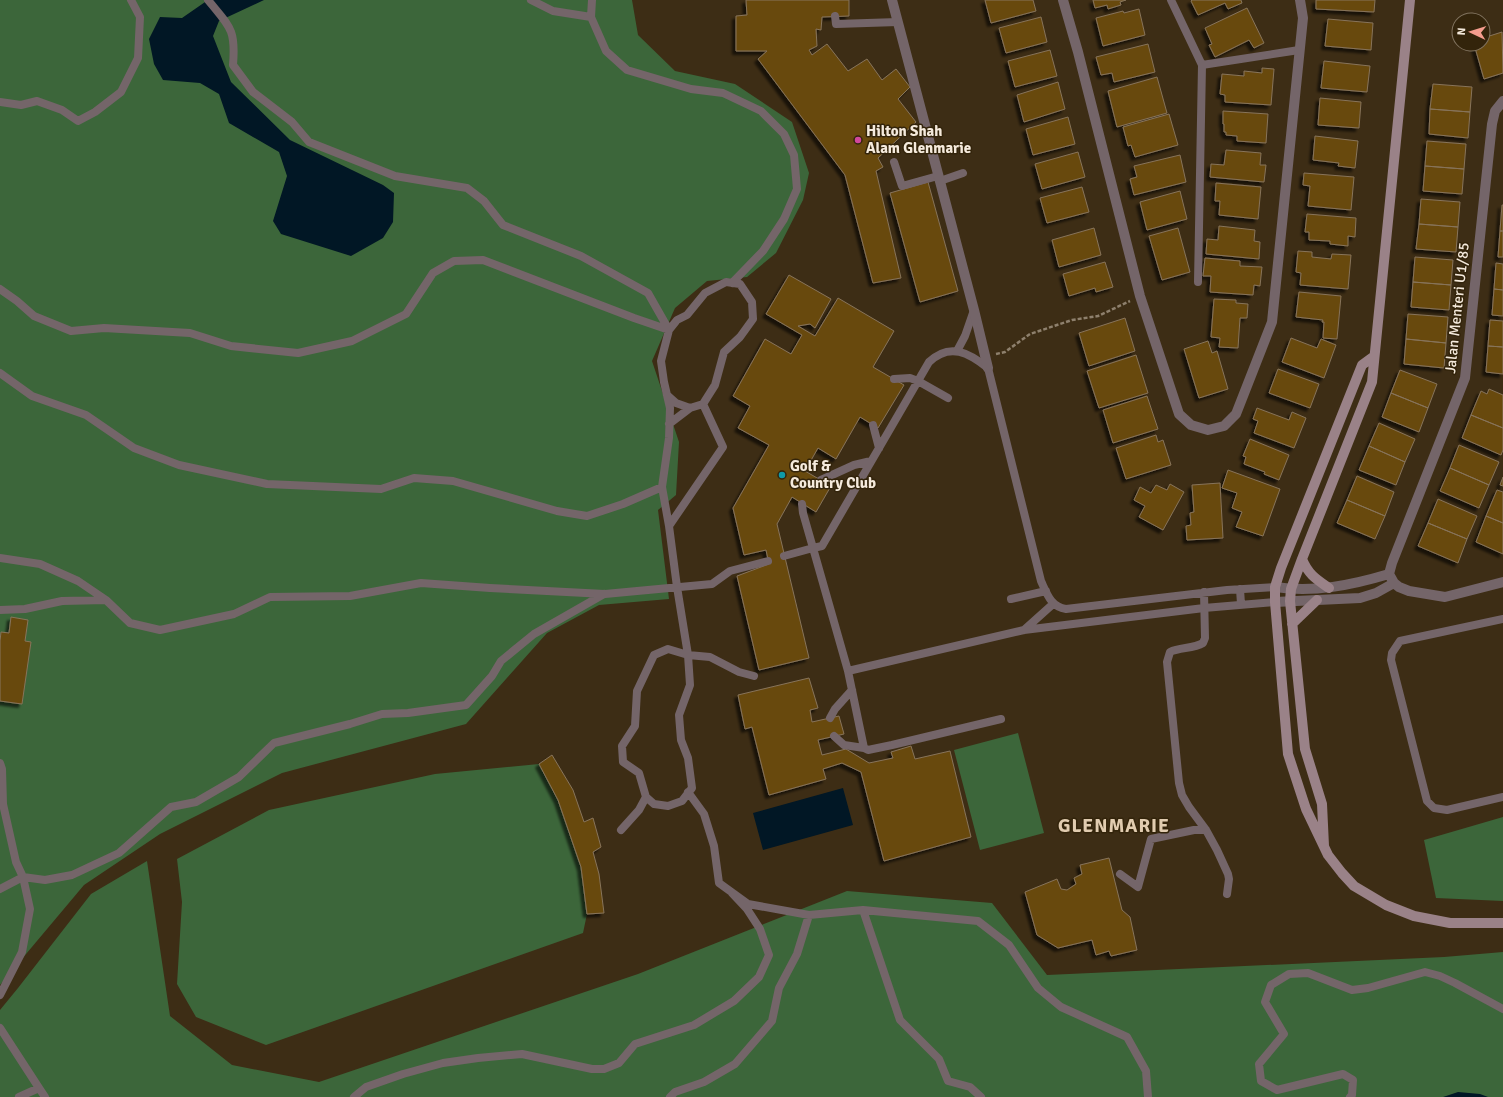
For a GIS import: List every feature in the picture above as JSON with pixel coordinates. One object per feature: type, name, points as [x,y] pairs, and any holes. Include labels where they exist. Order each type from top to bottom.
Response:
[{"type":"street","points":[[892,0],[988,368]]},
{"type":"street","points":[[1063,0],[1080,60],[1140,296],[1179,414],[1191,425],[1208,430],[1224,426],[1236,414],[1272,322],[1303,18],[1300,0]]},
{"type":"street","points":[[1324,846],[1322,804],[1305,749],[1292,624],[1290,601],[1291,589],[1372,382],[1373,357],[1410,0]]},
{"type":"street","name":"Jalan Menteri U1/85","points":[[1392,579],[1392,563],[1465,378],[1492,124],[1495,111],[1503,101]]},
{"type":"street","points":[[1373,357],[1362,365],[1281,568],[1275,587],[1274,602],[1288,754],[1306,809],[1324,846],[1342,874],[1354,886],[1386,905],[1414,916],[1450,923],[1503,923]]},
{"type":"street","points":[[1302,559],[1306,570],[1313,578],[1329,588]]},
{"type":"street","points":[[1275,587],[1291,589],[1329,588],[1392,579]]},
{"type":"street","points":[[1392,579],[1398,587],[1409,591],[1445,597],[1503,582]]},
{"type":"street","points":[[1274,602],[1360,598],[1376,593],[1392,579]]},
{"type":"street","points":[[1292,624],[1317,600]]},
{"type":"lane","points":[[0,102],[21,105],[37,101],[62,110],[78,121],[95,112],[121,92],[138,58],[140,17],[131,0]]},
{"type":"lane","points":[[208,0],[229,25],[234,38],[233,65],[253,92],[292,122],[309,142],[395,176],[467,188],[484,201],[503,225],[581,256],[648,293],[669,330]]},
{"type":"lane","points":[[531,0],[552,11],[591,17]]},
{"type":"lane","points":[[592,0],[591,17],[606,51],[627,70],[691,89],[723,93],[762,111],[784,134],[794,155],[797,189],[784,219],[763,251],[732,283]]},
{"type":"lane","points":[[1171,0],[1202,65],[1198,282]]},
{"type":"lane","points":[[835,16],[836,24],[898,22]]},
{"type":"lane","points":[[1202,65],[1299,50]]},
{"type":"lane","points":[[894,162],[902,186],[963,173]]},
{"type":"lane","points":[[0,289],[34,316],[71,331],[104,328],[190,333],[231,346],[298,353],[352,340],[406,314],[433,273],[454,261],[483,260],[669,330]]},
{"type":"lane","points":[[669,424],[690,408],[703,404],[715,385],[724,352],[740,337],[753,319],[752,302],[740,284],[726,282],[705,293],[687,315],[677,320],[669,330],[661,361],[670,408],[669,424],[669,438],[662,487],[688,655],[690,685],[679,715],[681,740],[688,758],[692,788],[682,801],[668,806],[654,804],[646,797],[639,773],[623,762],[622,746],[634,726],[637,691],[654,655],[668,649],[688,655],[710,657],[739,672],[754,676]]},
{"type":"lane","points":[[958,351],[966,336],[974,310]]},
{"type":"lane","points":[[784,556],[822,546],[929,362],[934,357],[944,353],[958,351],[974,357],[988,368],[1041,580],[1053,604],[1059,608],[1066,609],[1204,592],[1275,587]]},
{"type":"lane","points":[[0,373],[32,396],[86,415],[134,448],[179,465],[267,484],[381,489],[414,478],[453,482],[557,511],[587,516],[623,504],[662,487]]},
{"type":"lane","points":[[894,379],[910,378],[948,398]]},
{"type":"lane","points":[[667,395],[676,403],[690,408]]},
{"type":"lane","points":[[669,526],[723,447],[703,404]]},
{"type":"lane","points":[[873,425],[879,448]]},
{"type":"lane","points":[[821,480],[854,465],[871,461]]},
{"type":"lane","points":[[802,504],[803,513],[848,671],[864,748]]},
{"type":"lane","points":[[0,558],[40,564],[78,581],[106,600],[130,623],[160,630],[234,614],[270,597],[350,596],[421,582],[490,588],[605,594],[712,584],[730,571],[768,561]]},
{"type":"lane","points":[[1240,589],[1241,604]]},
{"type":"lane","points":[[1011,599],[1046,592]]},
{"type":"lane","points":[[1204,592],[1205,638],[1203,643],[1198,646],[1176,649],[1170,652],[1167,662],[1179,783],[1182,795],[1206,830],[1228,874],[1229,879],[1227,894]]},
{"type":"lane","points":[[0,889],[23,877],[45,880],[72,875],[119,853],[171,807],[196,802],[239,777],[274,743],[350,724],[382,714],[408,713],[466,705],[492,676],[501,661],[534,634],[605,594]]},
{"type":"lane","points":[[0,610],[25,609],[62,600],[106,600]]},
{"type":"lane","points":[[848,671],[1024,630],[1204,608],[1274,602]]},
{"type":"lane","points":[[1024,630],[1053,604]]},
{"type":"lane","points":[[1503,619],[1400,641],[1392,653],[1391,660],[1427,801],[1434,808],[1446,810],[1503,797]]},
{"type":"lane","points":[[830,718],[835,709],[852,690]]},
{"type":"lane","points":[[834,736],[844,745],[868,750],[1001,719]]},
{"type":"lane","points":[[0,763],[2,769],[3,804],[16,862],[23,877],[30,909],[22,952],[0,995]]},
{"type":"lane","points":[[688,792],[704,814],[714,846],[719,883],[748,904],[809,915],[863,910],[978,921],[1009,945],[1038,988],[1061,1007],[1127,1037],[1146,1071],[1148,1097]]},
{"type":"lane","points":[[621,830],[639,810],[646,797]]},
{"type":"lane","points":[[1120,874],[1138,887],[1151,839],[1194,830],[1206,830]]},
{"type":"lane","points":[[354,1097],[366,1087],[403,1074],[443,1063],[478,1058],[522,1054],[592,1069],[604,1069],[619,1063],[635,1044],[694,1025],[734,1002],[759,977],[769,955],[760,929],[747,909],[732,893]]},
{"type":"lane","points":[[863,910],[900,1020],[939,1059],[948,1081],[970,1087],[981,1097]]},
{"type":"lane","points":[[670,1097],[675,1092],[704,1082],[736,1064],[772,1021],[779,988],[797,954],[809,915]]},
{"type":"lane","points":[[1350,1097],[1352,1095],[1353,1080],[1343,1074],[1278,1090],[1261,1082],[1259,1064],[1284,1034],[1265,1002],[1271,985],[1289,974],[1308,973],[1352,990],[1368,988],[1425,972],[1440,976],[1455,983],[1503,1009]]},
{"type":"lane","points":[[0,1028],[45,1097]]},
{"type":"lane","points":[[19,1097],[39,1088]]},
{"type":"path","points":[[985,356],[1005,352],[1030,334],[1072,320],[1098,316],[1140,296]]},
{"type":"green space","points":[[0,0],[632,0],[638,35],[675,71],[735,84],[792,122],[809,173],[803,200],[776,253],[747,277],[707,281],[675,308],[652,361],[679,442],[676,495],[658,510],[669,599],[599,605],[547,633],[466,724],[282,773],[160,834],[84,885],[0,985]]},
{"type":"green space","points":[[1018,733],[1044,833],[980,850],[954,750]]},
{"type":"green space","points":[[539,764],[558,800],[581,867],[587,914],[583,933],[266,1045],[196,1017],[177,984],[182,902],[177,859],[269,810],[435,774]]},
{"type":"green space","points":[[1503,817],[1503,901],[1436,898],[1424,840]]},
{"type":"green space","points":[[147,861],[170,1016],[232,1065],[319,1082],[638,974],[847,891],[992,903],[1047,975],[1444,957],[1503,952],[1503,1097],[0,1097],[0,1010],[91,894]]},
{"type":"water","points":[[208,0],[264,0],[219,21],[213,36],[231,82],[290,140],[383,185],[394,193],[393,222],[383,238],[351,256],[281,234],[273,221],[287,176],[279,152],[229,123],[219,94],[200,83],[163,80],[154,64],[149,39],[160,17],[182,18]]},
{"type":"water","points":[[843,788],[853,825],[763,850],[753,813]]},
{"type":"water","points":[[1458,1092],[1480,1094],[1488,1097],[1443,1097]]},
{"type":"building","name":"Hilton Shah Alam Glenmarie","points":[[746,0],[849,0],[849,16],[822,17],[821,30],[816,29],[817,46],[809,50],[812,55],[827,44],[848,71],[867,59],[882,80],[896,69],[910,87],[898,99],[916,122],[878,158],[883,167],[876,171],[901,278],[873,283],[845,175],[758,59],[767,51],[736,51],[736,16],[747,15]]},
{"type":"building","points":[[985,0],[1033,0],[1036,11],[991,23]]},
{"type":"building","points":[[1093,0],[1126,0],[1120,2],[1121,5],[1108,9],[1107,5],[1095,8]]},
{"type":"building","points":[[1241,0],[1242,3],[1228,9],[1225,3],[1198,15],[1191,1]]},
{"type":"building","points":[[1316,0],[1375,0],[1374,12],[1316,9]]},
{"type":"building","points":[[1247,8],[1264,43],[1254,48],[1249,40],[1215,57],[1209,45],[1212,44],[1205,28]]},
{"type":"building","points":[[1139,9],[1145,35],[1103,46],[1096,18],[1123,11],[1124,13]]},
{"type":"building","points":[[1041,17],[1047,42],[1006,53],[999,28]]},
{"type":"building","points":[[1328,19],[1373,23],[1371,50],[1325,46]]},
{"type":"building","points":[[1502,32],[1503,73],[1484,79],[1476,52],[1491,52],[1491,35]]},
{"type":"building","points":[[1148,44],[1155,72],[1114,82],[1112,73],[1101,75],[1096,57]]},
{"type":"building","points":[[1050,50],[1057,76],[1015,87],[1008,61]]},
{"type":"building","points":[[1324,61],[1370,66],[1367,92],[1321,88]]},
{"type":"building","points":[[1262,68],[1274,69],[1271,105],[1225,102],[1225,95],[1220,94],[1222,74],[1244,76],[1244,71],[1262,73]]},
{"type":"building","points":[[1157,77],[1167,113],[1117,127],[1108,91]]},
{"type":"building","points":[[1058,82],[1065,109],[1024,122],[1017,95]]},
{"type":"building","points":[[1433,84],[1472,87],[1470,112],[1430,109]]},
{"type":"building","points":[[1320,98],[1361,102],[1359,128],[1318,125]]},
{"type":"building","points":[[1430,109],[1470,112],[1468,138],[1429,134]]},
{"type":"building","points":[[1223,111],[1268,114],[1266,143],[1237,141],[1237,136],[1226,135],[1223,124]]},
{"type":"building","points":[[1169,114],[1178,145],[1135,157],[1131,145],[1128,146],[1123,127]]},
{"type":"building","points":[[1068,117],[1075,144],[1033,155],[1026,129]]},
{"type":"building","points":[[1315,136],[1358,141],[1355,168],[1338,166],[1339,163],[1313,160]]},
{"type":"building","points":[[1427,141],[1466,144],[1464,169],[1425,166]]},
{"type":"building","points":[[1226,150],[1261,153],[1260,165],[1266,165],[1264,182],[1210,177],[1211,164],[1224,165]]},
{"type":"building","points":[[1078,152],[1085,177],[1042,189],[1035,164]]},
{"type":"building","points":[[1180,155],[1186,182],[1134,195],[1130,179],[1137,177],[1134,166]]},
{"type":"building","points":[[1425,166],[1464,169],[1462,194],[1423,191]]},
{"type":"building","points":[[1304,173],[1354,177],[1351,210],[1308,206],[1310,186],[1303,185]]},
{"type":"building","points":[[928,182],[958,291],[920,302],[890,193]]},
{"type":"building","points":[[1216,183],[1261,187],[1258,219],[1219,215],[1220,201],[1215,201]]},
{"type":"building","points":[[1082,187],[1089,212],[1047,223],[1040,198]]},
{"type":"building","points":[[1180,191],[1187,219],[1147,230],[1140,202]]},
{"type":"building","points":[[1421,199],[1460,202],[1458,227],[1419,224]]},
{"type":"building","points":[[1502,205],[1503,231],[1500,231]]},
{"type":"building","points":[[1307,214],[1356,218],[1355,237],[1348,236],[1348,246],[1330,244],[1330,241],[1309,240],[1309,232],[1305,232]]},
{"type":"building","points":[[1419,224],[1458,227],[1456,252],[1416,249]]},
{"type":"building","points":[[1219,226],[1255,230],[1254,241],[1260,242],[1259,259],[1206,254],[1207,239],[1218,240]]},
{"type":"building","points":[[1094,228],[1101,255],[1059,267],[1052,240]]},
{"type":"building","points":[[1178,228],[1190,272],[1162,280],[1149,236]]},
{"type":"building","points":[[1500,231],[1503,231],[1503,257],[1498,257]]},
{"type":"building","points":[[1298,251],[1312,252],[1312,257],[1331,259],[1332,254],[1351,255],[1348,289],[1300,285],[1301,273],[1296,272]]},
{"type":"building","points":[[1415,257],[1453,260],[1451,285],[1413,282]]},
{"type":"building","points":[[1205,258],[1240,261],[1240,266],[1262,267],[1260,286],[1254,285],[1253,295],[1210,292],[1211,276],[1203,276]]},
{"type":"building","points":[[1105,262],[1113,287],[1096,292],[1095,288],[1069,296],[1063,274]]},
{"type":"building","points":[[1496,263],[1503,264],[1503,290],[1494,289]]},
{"type":"building","name":"Golf & Country Club","points":[[789,275],[831,299],[815,328],[810,324],[798,326],[815,336],[838,298],[894,331],[873,367],[904,385],[878,428],[860,417],[836,459],[818,448],[805,471],[831,486],[816,512],[792,497],[777,524],[809,658],[759,670],[737,576],[769,564],[766,550],[744,555],[733,508],[769,445],[738,428],[750,406],[733,396],[765,339],[791,354],[802,335],[766,314]]},
{"type":"building","points":[[1413,282],[1451,285],[1449,310],[1411,307]]},
{"type":"building","points":[[1494,289],[1503,290],[1503,316],[1492,315]]},
{"type":"building","points":[[1299,292],[1341,296],[1337,339],[1323,338],[1323,320],[1296,317]]},
{"type":"building","points":[[1214,299],[1236,300],[1236,303],[1248,304],[1247,318],[1240,318],[1238,348],[1219,347],[1220,338],[1211,337]]},
{"type":"building","points":[[1408,314],[1448,317],[1446,343],[1406,339]]},
{"type":"building","points":[[1125,318],[1135,351],[1089,366],[1079,333]]},
{"type":"building","points":[[1490,320],[1503,321],[1503,347],[1488,346]]},
{"type":"building","points":[[1291,338],[1317,348],[1321,339],[1336,345],[1324,378],[1282,362]]},
{"type":"building","points":[[1406,339],[1446,343],[1444,368],[1404,364]]},
{"type":"building","points":[[1208,341],[1212,353],[1217,351],[1228,389],[1199,398],[1184,349]]},
{"type":"building","points":[[1488,346],[1503,347],[1503,374],[1486,372]]},
{"type":"building","points":[[1136,355],[1148,393],[1099,408],[1087,371]]},
{"type":"building","points":[[1278,369],[1319,384],[1310,408],[1269,393]]},
{"type":"building","points":[[1400,370],[1437,384],[1428,408],[1391,393]]},
{"type":"building","points":[[1489,389],[1503,395],[1503,428],[1471,415],[1481,391],[1487,394]]},
{"type":"building","points":[[1391,393],[1428,408],[1419,432],[1382,417]]},
{"type":"building","points":[[1147,396],[1158,429],[1113,443],[1103,410]]},
{"type":"building","points":[[1257,408],[1289,420],[1292,412],[1306,418],[1294,448],[1254,433],[1258,421],[1253,419]]},
{"type":"building","points":[[1471,415],[1503,428],[1503,450],[1501,455],[1462,438]]},
{"type":"building","points":[[1379,423],[1415,439],[1405,462],[1369,446]]},
{"type":"building","points":[[1156,435],[1158,442],[1163,440],[1171,465],[1126,479],[1116,448]]},
{"type":"building","points":[[1250,439],[1289,455],[1279,480],[1264,474],[1265,472],[1244,464],[1246,457],[1243,456]]},
{"type":"building","points":[[1459,445],[1499,462],[1489,485],[1450,468]]},
{"type":"building","points":[[1369,446],[1405,462],[1396,485],[1359,470]]},
{"type":"building","points":[[1450,468],[1489,485],[1479,508],[1440,491]]},
{"type":"building","points":[[1228,470],[1280,489],[1263,536],[1236,527],[1242,512],[1232,508],[1237,493],[1222,488]]},
{"type":"building","points":[[1357,476],[1394,492],[1385,516],[1347,500]]},
{"type":"building","points":[[1503,477],[1503,486],[1500,485]]},
{"type":"building","points":[[1220,483],[1223,538],[1187,540],[1186,526],[1191,525],[1190,513],[1194,512],[1192,485]]},
{"type":"building","points":[[1170,484],[1184,492],[1163,530],[1139,517],[1145,506],[1134,500],[1140,487],[1151,493],[1156,485],[1167,490]]},
{"type":"building","points":[[1497,490],[1503,492],[1503,523],[1486,516]]},
{"type":"building","points":[[1438,499],[1477,516],[1467,539],[1428,523]]},
{"type":"building","points":[[1347,500],[1385,516],[1375,539],[1337,523]]},
{"type":"building","points":[[1486,516],[1503,523],[1503,554],[1476,542]]},
{"type":"building","points":[[1428,523],[1467,539],[1458,563],[1418,546]]},
{"type":"building","points":[[11,617],[28,620],[25,641],[31,642],[22,704],[0,701],[1,632],[9,633]]},
{"type":"building","points":[[809,678],[818,708],[810,710],[812,722],[839,716],[844,734],[818,740],[822,755],[846,749],[869,763],[893,758],[891,752],[911,746],[915,759],[950,751],[971,837],[884,861],[861,772],[842,763],[823,769],[826,779],[769,795],[752,727],[745,729],[738,695]]},
{"type":"building","points":[[552,755],[573,790],[584,822],[593,818],[601,847],[593,852],[599,874],[604,913],[587,914],[581,867],[558,800],[539,764]]},
{"type":"building","points":[[1109,858],[1122,910],[1130,917],[1137,950],[1111,956],[1109,951],[1096,955],[1092,940],[1058,948],[1037,935],[1025,892],[1057,879],[1061,889],[1067,890],[1076,884],[1074,878],[1082,874],[1080,865]]},
{"type":"place","name":"Hilton Shah Alam Glenmarie","points":[[858,140]]},
{"type":"place","name":"Golf & Country Club","points":[[782,475]]},
{"type":"district","name":"GLENMARIE","points":[[1114,825]]}]
